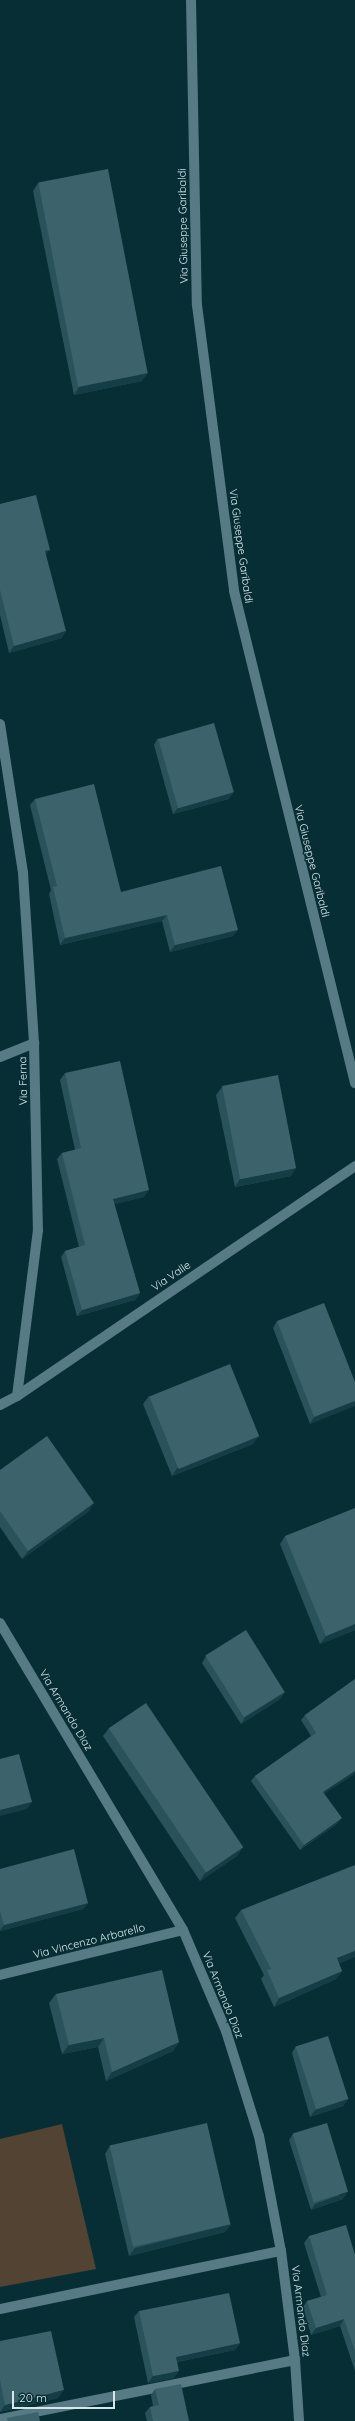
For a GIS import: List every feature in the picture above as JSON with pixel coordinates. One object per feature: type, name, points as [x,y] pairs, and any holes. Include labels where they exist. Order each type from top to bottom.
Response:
[{"type":"street","name":"Via Giuseppe Garibaldi","points":[[191,0],[197,306],[234,592],[355,1083]]},
{"type":"street","name":"Via Ferna","points":[[0,724],[4,768],[23,873],[34,1043],[38,1230],[17,1396]]},
{"type":"street","points":[[0,1057],[34,1043]]},
{"type":"street","name":"Via Valle","points":[[0,1405],[17,1396],[355,1166]]},
{"type":"street","name":"Via Armando Diaz","points":[[0,1623],[183,1930],[226,2031],[256,2129],[281,2251],[295,2360],[299,2421]]},
{"type":"street","name":"Via Vincenzo Arbarello","points":[[0,1975],[183,1930]]},
{"type":"street","points":[[0,2309],[281,2251]]},
{"type":"street","points":[[0,2419],[295,2360]]},
{"type":"shaded area","points":[[62,2124],[96,2269],[0,2287],[0,2139]]},
{"type":"building","points":[[108,169],[148,373],[78,387],[38,183]]},
{"type":"building","points":[[36,495],[50,550],[45,551],[66,631],[14,646],[0,590],[0,504]]},
{"type":"building","points":[[214,723],[234,792],[178,808],[158,739]]},
{"type":"building","points":[[94,784],[121,892],[221,866],[238,930],[175,945],[167,915],[65,938],[53,887],[57,886],[35,799]]},
{"type":"building","points":[[120,1061],[149,1190],[113,1199],[140,1293],[82,1310],[65,1251],[85,1245],[62,1153],[81,1148],[65,1073]]},
{"type":"building","points":[[278,1075],[296,1168],[240,1179],[222,1086]]},
{"type":"building","points":[[324,1303],[355,1382],[355,1401],[314,1417],[277,1321]]},
{"type":"building","points":[[230,1364],[259,1436],[179,1469],[149,1397]]},
{"type":"building","points":[[47,1436],[94,1503],[28,1551],[0,1511],[0,1470]]},
{"type":"building","points":[[355,1508],[355,1624],[326,1636],[285,1536]]},
{"type":"building","points":[[246,1630],[285,1692],[244,1717],[205,1655]]},
{"type":"building","points":[[355,1679],[355,1771],[323,1792],[342,1818],[304,1845],[255,1776],[316,1733],[305,1715]]},
{"type":"building","points":[[146,1703],[243,1847],[206,1872],[109,1728]]},
{"type":"building","points":[[19,1754],[32,1802],[0,1810],[0,1759]]},
{"type":"building","points":[[74,1849],[88,1903],[4,1925],[0,1911],[0,1869]]},
{"type":"building","points":[[355,1865],[355,1951],[337,1958],[342,1971],[279,1998],[267,1970],[271,1969],[241,1910]]},
{"type":"building","points":[[162,1970],[179,2042],[112,2072],[104,2038],[69,2045],[56,1994]]},
{"type":"building","points":[[328,2036],[348,2099],[316,2109],[296,2047]]},
{"type":"building","points":[[207,2123],[230,2224],[133,2247],[110,2145]]},
{"type":"building","points":[[327,2123],[348,2192],[314,2202],[293,2134]]},
{"type":"building","points":[[346,2225],[355,2255],[355,2351],[344,2319],[316,2328],[307,2301],[327,2295],[309,2236]]},
{"type":"building","points":[[229,2293],[240,2343],[176,2357],[179,2371],[153,2376],[139,2311]]},
{"type":"building","points":[[51,2331],[64,2390],[5,2405],[0,2380],[0,2341]]},
{"type":"building","points":[[181,2384],[189,2421],[153,2421],[150,2407],[159,2405],[155,2389]]},
{"type":"building","points":[[38,2412],[40,2421],[8,2421],[7,2418]]}]
